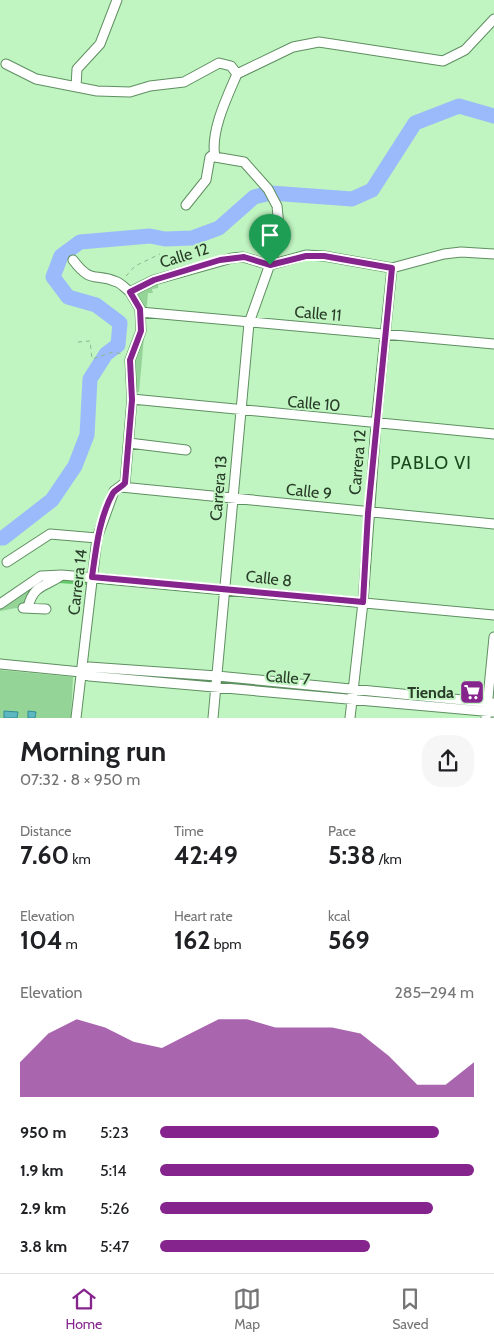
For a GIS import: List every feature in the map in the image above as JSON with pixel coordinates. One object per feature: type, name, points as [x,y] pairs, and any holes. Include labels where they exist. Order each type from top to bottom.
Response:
[{"type":"street","points":[[76,87],[77,69],[100,44],[116,0]]},
{"type":"street","points":[[186,205],[206,180],[210,157],[214,154],[215,132],[237,74],[293,47],[319,42],[443,61],[465,50],[494,19]]},
{"type":"street","points":[[6,64],[36,79],[97,92],[130,92],[150,86],[184,82],[219,63],[231,66],[237,74]]},
{"type":"street","name":"Carrera 13","points":[[213,718],[249,323],[280,236],[277,206],[271,192],[244,162],[215,157],[214,154]]},
{"type":"street","points":[[270,265],[306,256],[324,256],[392,268],[444,254],[461,252],[494,254]]},
{"type":"street","name":"Calle 12","points":[[130,292],[154,280],[232,258],[244,257],[270,265]]},
{"type":"street","points":[[72,260],[83,274],[119,284],[130,292],[140,310]]},
{"type":"street","name":"Carrera 12","points":[[350,718],[363,602],[368,513],[384,334],[392,268]]},
{"type":"street","name":"Calle 11","points":[[140,310],[249,323],[494,344]]},
{"type":"street","name":"Carrera 14","points":[[76,718],[97,538],[114,491],[125,483],[132,400],[130,361],[141,331],[140,310]]},
{"type":"street","name":"Calle 10","points":[[132,400],[494,434]]},
{"type":"street","points":[[129,443],[186,450]]},
{"type":"street","name":"Calle 9","points":[[121,487],[494,524]]},
{"type":"street","points":[[7,562],[50,534],[97,538]]},
{"type":"street","points":[[46,609],[25,607],[34,591],[62,575]]},
{"type":"street","name":"Calle 8","points":[[0,604],[42,576],[62,575],[494,615]]},
{"type":"street","points":[[490,709],[494,637]]},
{"type":"street","name":"Calle 7","points":[[0,664],[81,672],[89,676],[217,681],[490,709]]},
{"type":"path","points":[[119,284],[135,266],[160,254]]},
{"type":"path","points":[[78,342],[90,341],[92,359],[113,352],[126,355],[130,361]]},
{"type":"green space","points":[[158,280],[158,288],[152,289],[153,293],[148,293],[139,392],[133,392],[132,359],[142,331],[135,293]]},
{"type":"green space","points":[[59,576],[90,578],[89,585],[58,583]]},
{"type":"green space","points":[[42,577],[54,581],[32,589],[27,606],[0,611],[0,605]]},
{"type":"green space","points":[[0,670],[73,677],[71,718],[0,718]]},
{"type":"green space","points":[[90,670],[213,679],[213,683],[89,673]]},
{"type":"green space","points":[[225,679],[347,691],[346,696],[225,683]]},
{"type":"green space","points":[[361,693],[482,704],[482,707],[360,697]]},
{"type":"building","points":[[4,711],[18,712],[17,718],[4,718]]},
{"type":"building","points":[[28,711],[36,712],[35,718],[28,718]]},
{"type":"waterway","points":[[0,538],[3,538],[52,500],[75,466],[87,435],[90,379],[106,354],[118,345],[120,323],[96,305],[68,297],[53,277],[61,256],[80,242],[150,236],[165,239],[192,238],[219,228],[254,197],[271,193],[352,199],[372,190],[415,123],[459,106],[494,116]]},
{"type":"place","name":"Tienda","points":[[472,692]]},
{"type":"district","name":"PABLO VI","points":[[431,463]]},
{"type":"route","points":[[306,256],[324,256],[392,268],[384,334],[368,513],[363,602],[92,577],[97,538],[105,514],[114,491],[125,483],[132,400],[130,360],[141,331],[140,309],[130,292],[154,280],[220,260],[244,257],[270,265],[306,256]]}]
